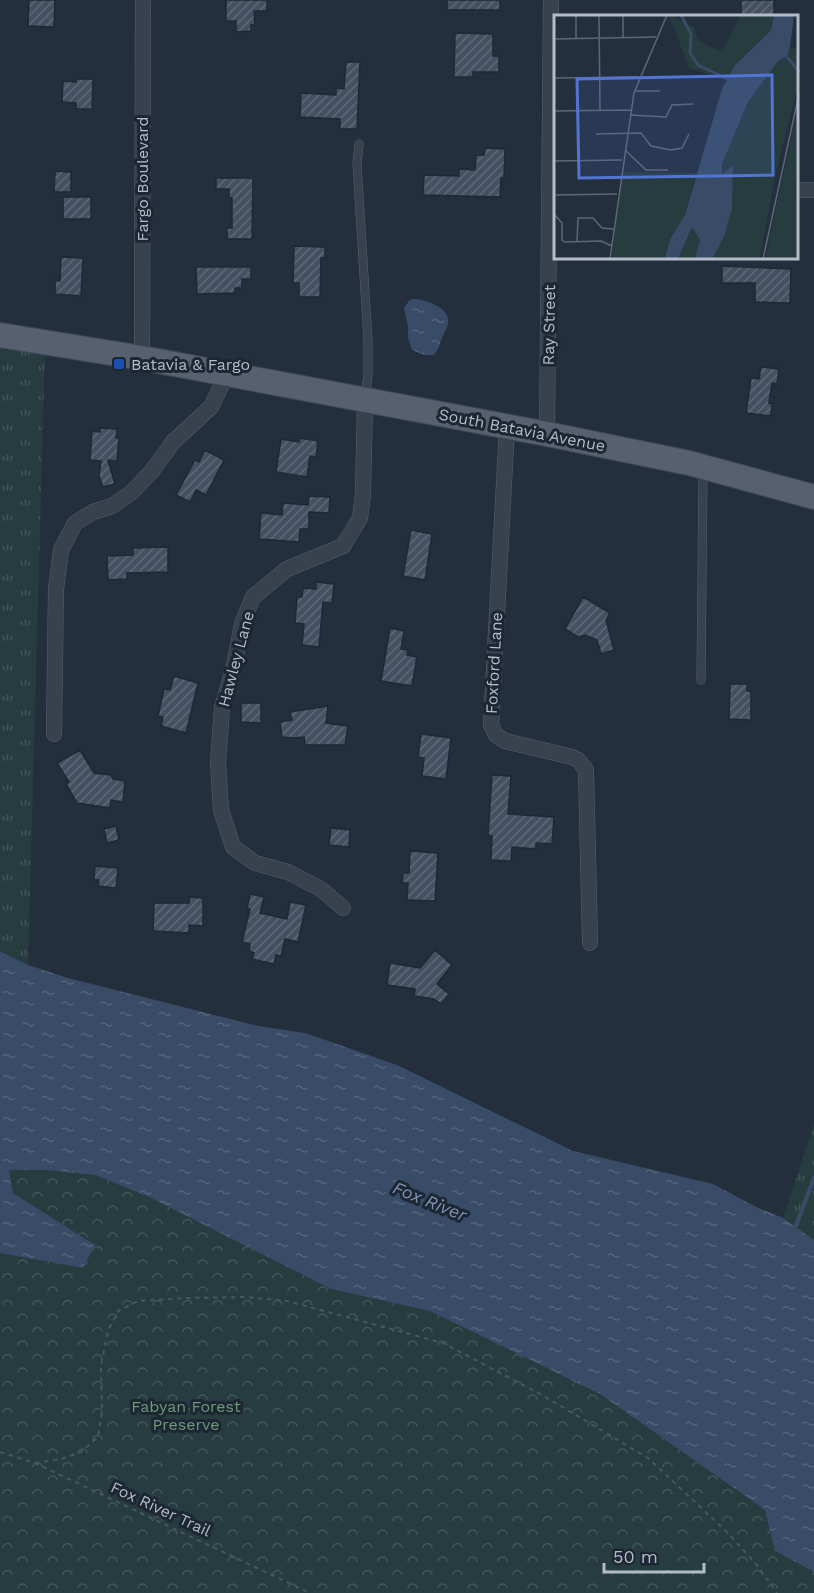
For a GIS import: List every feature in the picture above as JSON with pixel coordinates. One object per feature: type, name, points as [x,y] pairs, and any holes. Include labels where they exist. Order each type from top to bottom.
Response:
[{"type":"main road","name":"South Batavia Avenue","points":[[0,335],[142,358],[547,434],[703,467],[814,497]]},
{"type":"street","name":"Fargo Boulevard","points":[[142,358],[143,0]]},
{"type":"street","name":"Ray Street","points":[[547,434],[553,187],[551,0]]},
{"type":"street","points":[[54,734],[56,589],[61,550],[75,523],[93,512],[112,506],[132,492],[152,471],[173,442],[211,407],[227,374]]},
{"type":"street","name":"Hawley Lane","points":[[342,908],[321,889],[288,872],[255,863],[233,847],[221,810],[218,763],[222,708],[234,666],[242,624],[253,597],[287,569],[343,546],[360,518],[363,494],[365,401]]},
{"type":"street","name":"Foxford Lane","points":[[507,427],[491,725],[496,735],[505,741],[572,757],[578,760],[586,770],[590,943]]},
{"type":"lane","points":[[359,144],[357,164],[368,364],[365,401]]},
{"type":"lane","points":[[701,680],[703,467]]},
{"type":"path","points":[[35,1463],[61,1459],[81,1452],[98,1437],[102,1412],[101,1365],[108,1331],[118,1311],[138,1301],[245,1297],[286,1300],[443,1343],[562,1407],[648,1458],[728,1533],[756,1564],[777,1593]]},
{"type":"path","name":"Fox River Trail","points":[[0,1452],[35,1463],[310,1593]]},
{"type":"green space","points":[[0,343],[45,348],[28,965],[0,950]]},
{"type":"green space","points":[[814,1124],[814,1240],[783,1218]]},
{"type":"green space","name":"Fabyan Forest Preserve","points":[[9,1170],[45,1170],[95,1175],[149,1197],[331,1289],[430,1311],[600,1394],[765,1510],[775,1551],[814,1572],[814,1593],[0,1593],[0,1253],[83,1268],[95,1245],[13,1193]]},
{"type":"water","points":[[413,299],[435,305],[447,315],[447,327],[434,355],[424,355],[412,350],[404,308]]},
{"type":"water","name":"Fox River","points":[[0,951],[28,965],[68,978],[258,1026],[305,1033],[397,1065],[573,1151],[713,1184],[754,1206],[783,1218],[814,1240],[814,1572],[775,1551],[765,1510],[600,1394],[430,1311],[331,1289],[149,1197],[95,1175],[45,1170],[9,1170],[13,1193],[95,1245],[83,1268],[0,1253]]},
{"type":"building","points":[[29,0],[55,0],[54,27],[28,26]]},
{"type":"building","points":[[226,0],[267,0],[267,11],[254,11],[255,25],[251,25],[251,31],[236,32],[236,21],[226,21]]},
{"type":"building","points":[[447,0],[500,0],[500,10],[447,10]]},
{"type":"building","points":[[741,0],[774,0],[774,15],[741,15]]},
{"type":"building","points":[[455,33],[493,34],[493,56],[499,56],[499,72],[473,72],[473,77],[454,77]]},
{"type":"building","points":[[346,62],[360,62],[357,129],[340,129],[340,119],[300,117],[301,93],[336,95],[336,88],[344,89]]},
{"type":"building","points":[[76,79],[93,79],[92,109],[76,109],[76,103],[62,102],[63,81],[76,82]]},
{"type":"building","points":[[485,148],[505,149],[504,178],[501,178],[500,197],[423,195],[424,175],[459,176],[459,169],[475,170],[476,155],[484,155]]},
{"type":"building","points":[[55,171],[71,172],[71,192],[54,192]]},
{"type":"building","points":[[216,178],[253,178],[252,239],[227,239],[227,228],[232,228],[232,198],[229,198],[229,189],[216,189]]},
{"type":"building","points":[[63,197],[91,197],[91,219],[63,219]]},
{"type":"building","points":[[294,246],[325,247],[325,258],[321,258],[320,297],[299,297],[299,283],[293,283]]},
{"type":"building","points":[[61,257],[83,258],[81,296],[55,294],[55,280],[60,281]]},
{"type":"building","points":[[722,266],[791,269],[790,303],[755,302],[755,283],[722,283]]},
{"type":"building","points":[[196,267],[251,267],[251,279],[242,279],[242,288],[235,288],[235,293],[197,294]]},
{"type":"building","points":[[761,367],[779,369],[777,384],[772,383],[769,403],[772,404],[771,416],[746,413],[751,378],[759,379]]},
{"type":"building","points":[[100,428],[117,429],[116,438],[119,438],[117,461],[108,460],[115,484],[103,487],[99,476],[101,461],[90,460],[92,431],[100,432]]},
{"type":"building","points":[[300,438],[318,441],[316,457],[310,456],[307,477],[276,472],[281,439],[299,442]]},
{"type":"building","points":[[205,450],[224,460],[206,495],[196,490],[190,502],[176,495],[195,460],[199,462]]},
{"type":"building","points":[[309,496],[330,497],[329,513],[309,512],[309,529],[300,529],[299,542],[259,539],[261,513],[282,515],[283,503],[308,505]]},
{"type":"building","points":[[411,530],[432,534],[425,580],[403,576]]},
{"type":"building","points":[[168,547],[168,572],[127,573],[127,579],[108,580],[107,556],[133,555],[133,548]]},
{"type":"building","points":[[316,582],[334,584],[332,603],[323,602],[319,647],[302,645],[304,624],[295,623],[297,597],[302,597],[303,588],[316,589]]},
{"type":"building","points":[[583,597],[610,613],[606,620],[614,650],[601,654],[597,640],[585,635],[578,637],[565,629]]},
{"type":"building","points":[[390,628],[404,631],[401,649],[408,650],[407,655],[417,657],[412,686],[381,681]]},
{"type":"building","points":[[174,676],[198,683],[186,733],[161,726],[163,717],[158,716],[164,689],[170,690]]},
{"type":"building","points":[[730,684],[747,684],[747,691],[751,691],[751,720],[729,719]]},
{"type":"building","points":[[241,703],[261,703],[261,723],[241,722]]},
{"type":"building","points":[[328,706],[326,723],[348,726],[345,745],[305,745],[304,737],[282,737],[280,722],[292,720],[290,712]]},
{"type":"building","points":[[421,734],[451,738],[446,779],[422,776],[424,758],[418,757]]},
{"type":"building","points":[[80,750],[94,773],[111,775],[113,779],[125,781],[123,802],[111,800],[110,808],[77,803],[66,784],[69,782],[57,763]]},
{"type":"building","points":[[492,775],[511,776],[508,814],[554,817],[552,844],[536,843],[536,849],[512,847],[511,861],[491,860],[492,836],[488,835]]},
{"type":"building","points":[[116,826],[119,840],[107,843],[104,829]]},
{"type":"building","points":[[331,828],[350,830],[349,847],[329,845]]},
{"type":"building","points":[[410,851],[438,853],[435,901],[407,900],[408,883],[402,883],[403,873],[409,873]]},
{"type":"building","points":[[95,866],[118,868],[116,888],[98,886],[99,880],[94,880]]},
{"type":"building","points":[[250,894],[264,897],[260,913],[287,919],[290,902],[306,905],[298,942],[285,939],[281,956],[276,955],[274,964],[252,959],[254,953],[249,951],[250,944],[242,942],[250,909],[247,909]]},
{"type":"building","points":[[190,897],[203,898],[203,926],[189,925],[189,933],[153,931],[154,903],[189,903]]},
{"type":"building","points":[[435,950],[452,965],[437,984],[449,994],[441,1004],[434,999],[414,996],[415,989],[387,985],[390,963],[420,968]]},
{"type":"waterway","points":[[794,1231],[814,1178]]},
{"type":"place","name":"Batavia & Fargo","points":[[119,364]]}]
